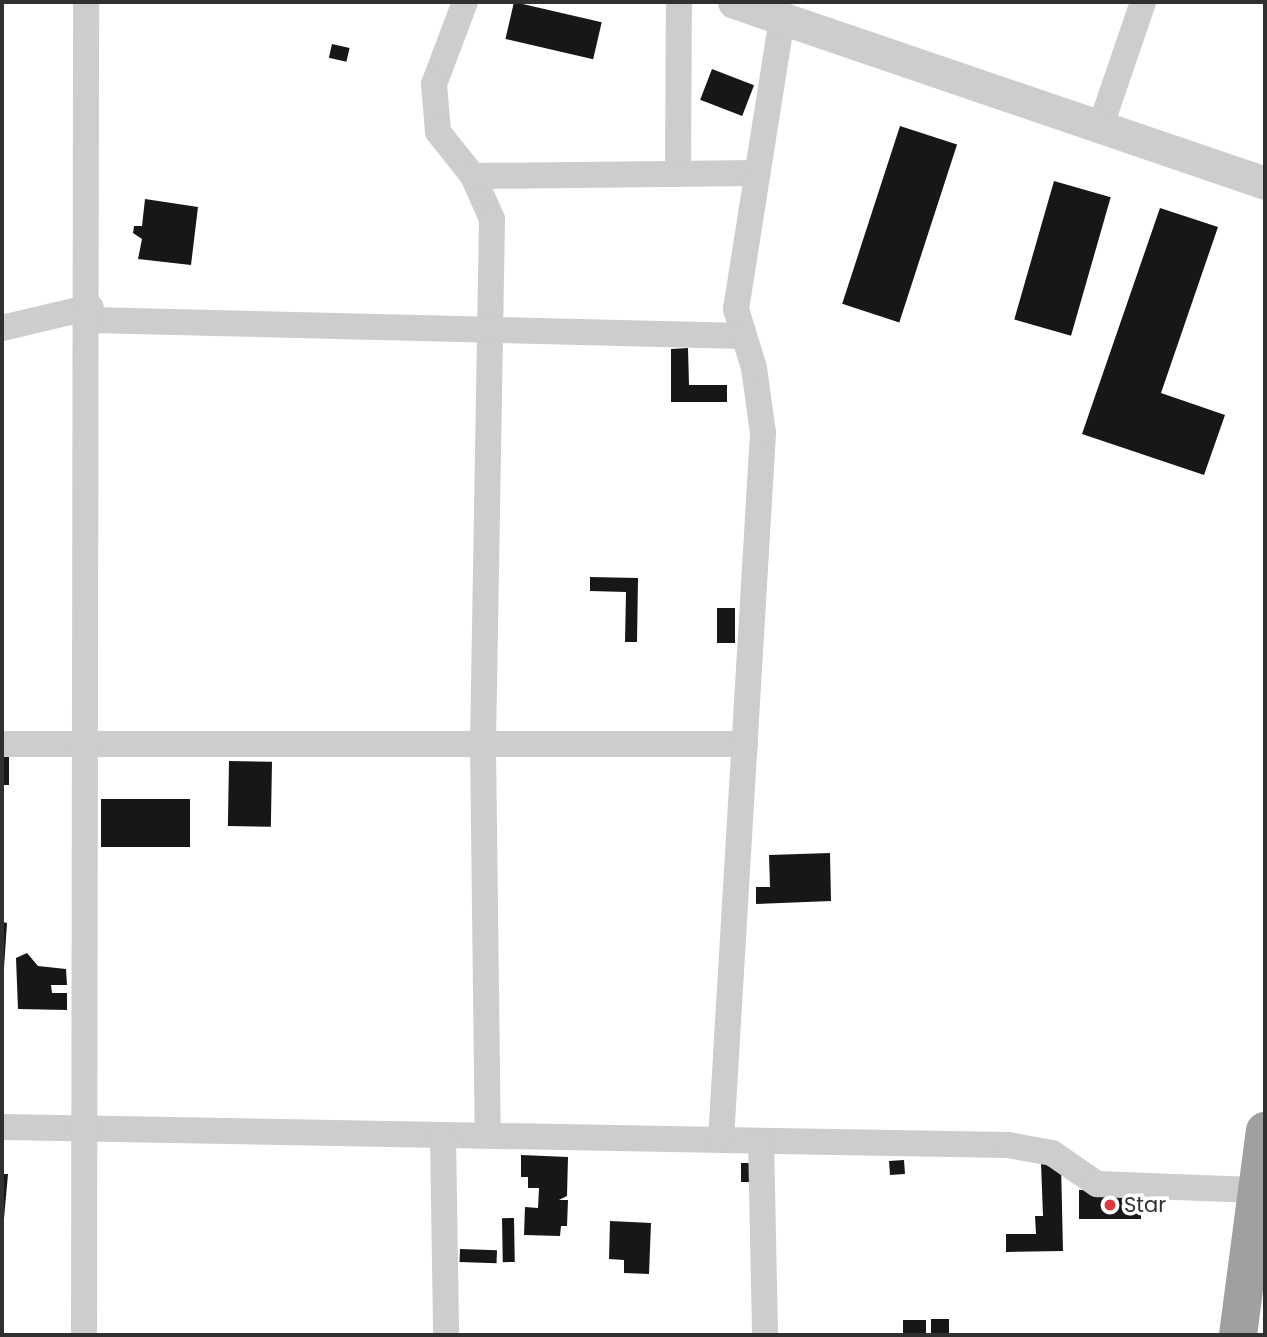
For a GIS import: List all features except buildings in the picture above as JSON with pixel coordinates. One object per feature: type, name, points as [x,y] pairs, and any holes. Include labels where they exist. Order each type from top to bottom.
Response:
[{"type":"highway","points":[[1238,1335],[1254,1190],[1265,1131]]},
{"type":"street","points":[[84,1335],[91,314],[86,2]]},
{"type":"street","points":[[465,2],[434,84],[438,132],[474,176],[492,219],[487,331],[483,745],[488,1135]]},
{"type":"street","points":[[678,2],[678,174]]},
{"type":"street","points":[[1101,125],[1143,2]]},
{"type":"street","points":[[741,3],[1265,183]]},
{"type":"street","points":[[721,1140],[763,433],[737,309],[782,18]]},
{"type":"street","points":[[474,176],[757,173]]},
{"type":"street","points":[[2,328],[91,314],[487,331],[744,337]]},
{"type":"street","points":[[2,744],[745,744]]},
{"type":"street","points":[[2,1128],[1033,1147],[1097,1184],[1254,1190]]},
{"type":"street","points":[[443,1136],[446,1335]]},
{"type":"street","points":[[761,1141],[765,1335]]},
{"type":"place","name":"Star","points":[[1110,1205]]}]
